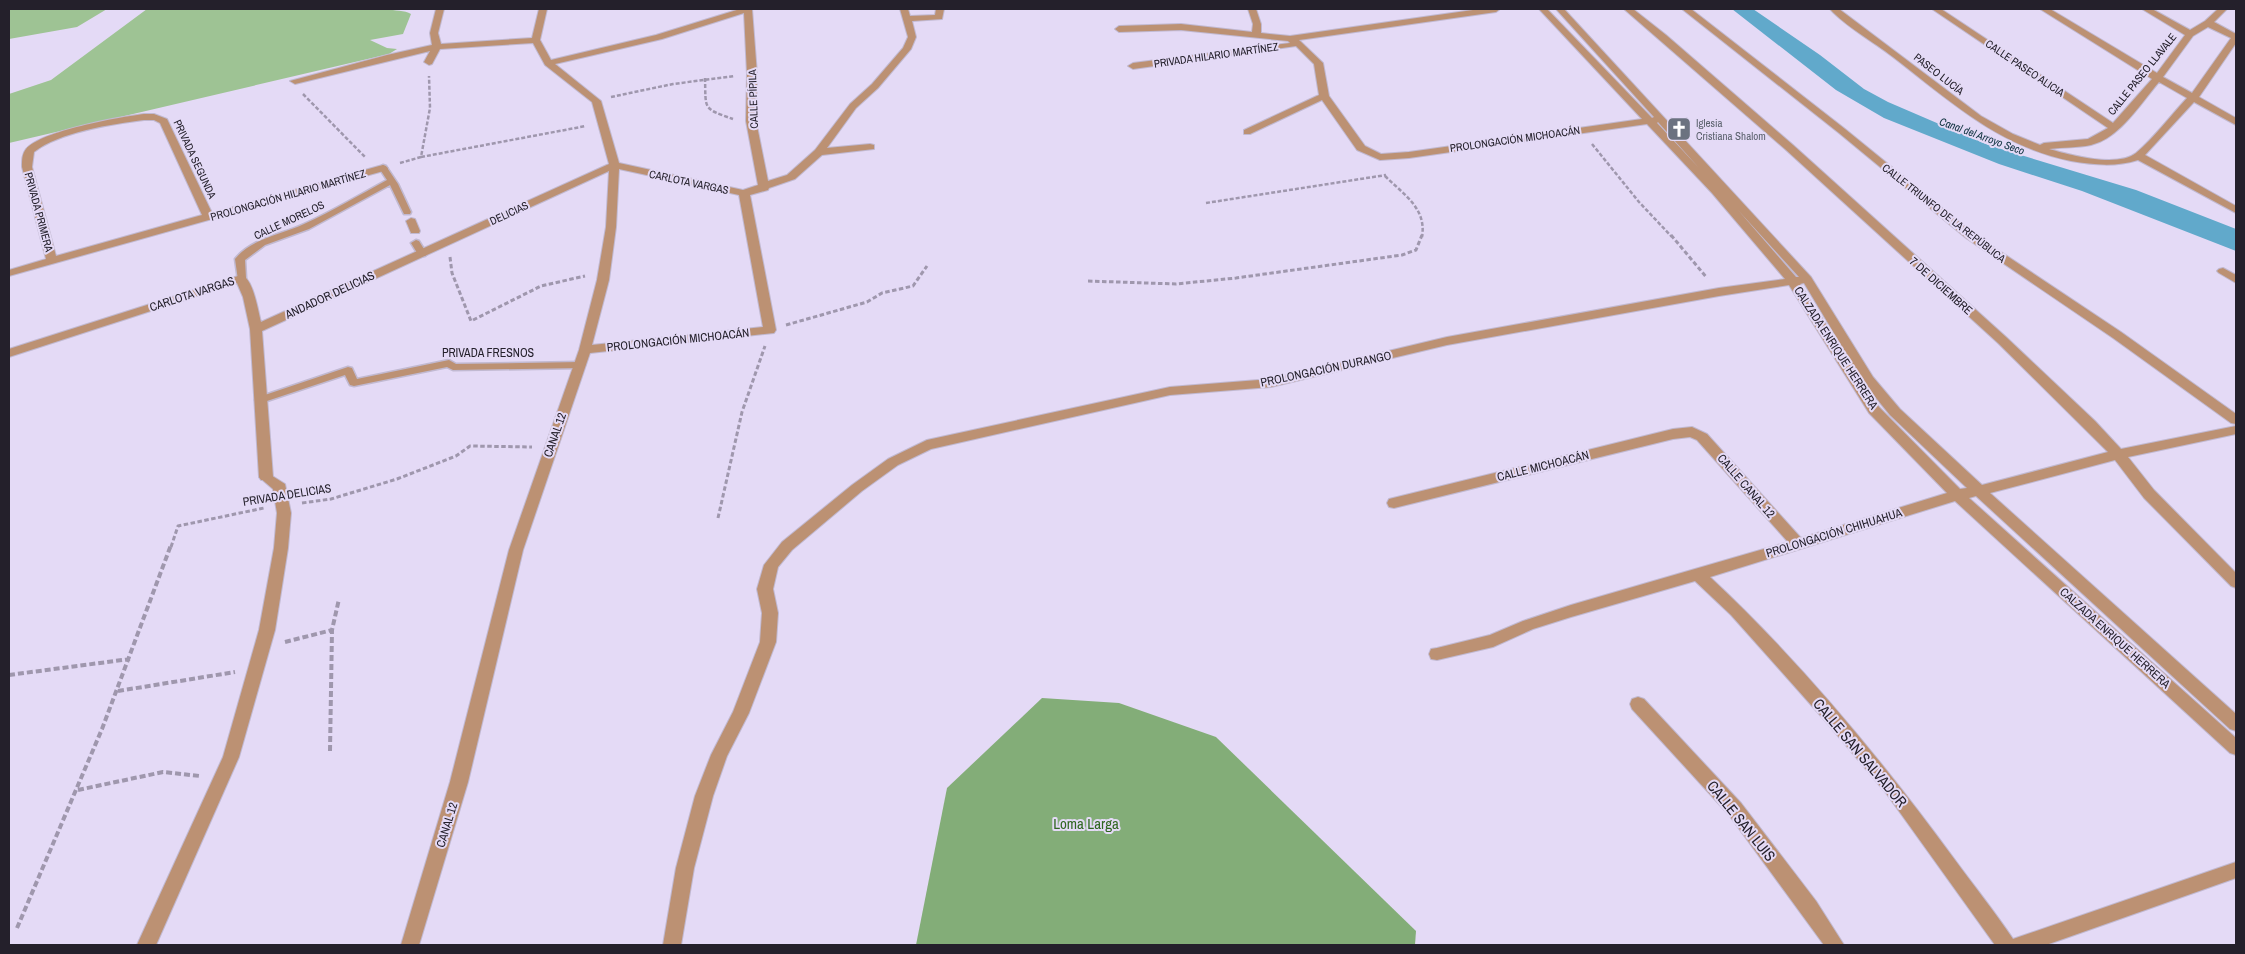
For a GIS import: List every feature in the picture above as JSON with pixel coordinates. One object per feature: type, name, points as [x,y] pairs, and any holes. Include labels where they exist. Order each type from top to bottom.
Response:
[{"type":"street","points":[[429,62],[437,48],[434,33],[440,9]]},
{"type":"street","points":[[543,9],[536,40],[548,63],[596,101]]},
{"type":"street","points":[[548,63],[659,37],[748,9]]},
{"type":"street","name":"CALLE PÍPILA","points":[[748,9],[752,74],[751,121],[764,188]]},
{"type":"street","points":[[764,188],[792,177],[820,152],[854,106],[875,86],[907,49],[912,37],[904,9]]},
{"type":"street","points":[[1252,9],[1257,24],[1256,36]]},
{"type":"street","points":[[1119,29],[1181,27],[1295,41],[1496,9]]},
{"type":"street","name":"CALZADA ENRIQUE HERRERA","points":[[1544,9],[1656,120],[1807,279],[1868,380],[1895,412],[1979,492],[2236,724]]},
{"type":"street","name":"CALZADA ENRIQUE HERRERA","points":[[1560,9],[1792,280],[1874,410],[1957,495],[2236,748]]},
{"type":"street","name":"7 DE DICIEMBRE","points":[[1628,9],[1663,37],[1789,147],[2002,340],[2090,424],[2118,454],[2149,494],[2236,582]]},
{"type":"street","name":"CALLE TRIUNFO DE LA REPÚBLICA","points":[[1686,9],[1827,118],[1970,236],[2008,264],[2117,335],[2236,420]]},
{"type":"street","name":"PASEO LUCÍA","points":[[1834,9],[1976,117],[2014,139],[2036,147]]},
{"type":"street","name":"CALLE PASEO ALICIA","points":[[1936,9],[2114,128]]},
{"type":"street","points":[[2044,9],[2158,78],[2236,122]]},
{"type":"street","points":[[2146,9],[2190,34]]},
{"type":"street","name":"CALLE PASEO LLAVALE","points":[[2036,147],[2090,142],[2102,137],[2114,128],[2158,78],[2190,34],[2208,23],[2223,9]]},
{"type":"street","points":[[908,19],[928,20],[940,13]]},
{"type":"street","points":[[2036,147],[2087,162],[2130,161],[2139,156],[2193,98],[2236,37],[2208,23]]},
{"type":"street","points":[[295,81],[390,57],[437,48],[536,40]]},
{"type":"street","points":[[1247,132],[1324,96],[1322,73],[1318,63],[1295,41]]},
{"type":"street","name":"PRIVADA HILARIO MARTÍNEZ","points":[[1133,66],[1295,41]]},
{"type":"street","name":"PROLONGACIÓN MICHOACÁN","points":[[1324,96],[1361,148],[1368,153],[1380,157],[1409,155],[1656,120]]},
{"type":"street","name":"CANAL 12","points":[[410,945],[459,782],[516,550],[585,350],[603,274],[611,227],[614,165],[596,101]]},
{"type":"street","name":"PRIVADA SEGUNDA","points":[[42,141],[132,118],[153,116],[164,121],[209,218]]},
{"type":"street","name":"PRIVADA PRIMERA","points":[[42,141],[31,148],[27,156],[27,167],[52,260]]},
{"type":"street","points":[[820,152],[870,147]]},
{"type":"street","points":[[2139,156],[2236,210]]},
{"type":"street","name":"CARLOTA VARGAS","points":[[614,165],[744,193],[764,188]]},
{"type":"street","name":"DELICIAS","points":[[404,261],[614,165]]},
{"type":"street","name":"PROLONGACIÓN HILARIO MARTÍNEZ","points":[[9,273],[383,168]]},
{"type":"street","points":[[744,193],[770,330]]},
{"type":"street","name":"ANDADOR DELICIAS","points":[[256,329],[404,261]]},
{"type":"street","points":[[2223,271],[2236,280]]},
{"type":"street","name":"CARLOTA VARGAS","points":[[9,353],[242,278],[249,297],[256,329],[266,477],[280,487],[283,506]]},
{"type":"street","name":"PROLONGACIÓN DURANGO","points":[[672,945],[685,868],[704,796],[719,755],[741,713],[768,642],[770,614],[765,588],[770,565],[787,546],[857,488],[894,462],[927,444],[1042,421],[1170,391],[1271,383],[1447,341],[1719,292],[1807,279]]},
{"type":"street","name":"PROLONGACIÓN MICHOACÁN","points":[[585,350],[770,330]]},
{"type":"street","name":"PROLONGACIÓN CHIHUAHUA","points":[[1437,654],[1493,641],[1545,619],[1957,495],[1979,492],[2118,454],[2236,430]]},
{"type":"street","name":"CALLE MICHOACÁN","points":[[1394,503],[1682,432],[1692,432]]},
{"type":"street","name":"CALLE CANAL 12","points":[[1692,432],[1710,445],[1797,543]]},
{"type":"street","points":[[146,945],[231,757],[267,630],[281,548],[283,506]]},
{"type":"street","name":"CALLE SAN SALVADOR","points":[[1698,574],[1736,611],[1851,739],[1892,788],[2006,945]]},
{"type":"street","name":"CALLE SAN LUIS","points":[[1638,704],[1735,809],[1809,907],[1835,945]]},
{"type":"street","points":[[2020,945],[2236,870]]},
{"type":"lane","points":[[383,168],[411,221]]},
{"type":"lane","name":"CALLE MORELOS","points":[[242,278],[240,259],[243,255],[305,227],[391,181]]},
{"type":"lane","points":[[416,243],[422,254]]},
{"type":"lane","name":"PRIVADA FRESNOS","points":[[260,400],[348,370],[354,383],[449,363],[453,367],[580,365]]},
{"type":"path","points":[[420,157],[430,108],[429,62]]},
{"type":"path","points":[[596,101],[640,88],[705,78],[752,74]]},
{"type":"path","points":[[705,78],[706,106],[709,110],[730,118],[751,121]]},
{"type":"path","points":[[295,81],[306,99],[373,164],[383,168]]},
{"type":"path","name":"PROLONGACIÓN HILARIO MARTÍNEZ","points":[[383,168],[420,157],[502,144],[602,123]]},
{"type":"path","points":[[1580,130],[1719,292]]},
{"type":"path","points":[[1088,281],[1186,283],[1402,255],[1416,250],[1424,232],[1423,217],[1417,204],[1384,176],[1206,203]]},
{"type":"path","points":[[448,241],[452,273],[471,321],[504,302],[530,291],[579,276],[603,274]]},
{"type":"path","points":[[718,518],[742,412],[770,330],[867,302],[882,293],[913,286],[928,266]]},
{"type":"path","name":"PRIVADA DELICIAS","points":[[130,659],[178,526],[258,509],[331,499],[397,479],[456,456],[470,446],[550,447]]},
{"type":"path","points":[[330,751],[332,630],[339,599]]},
{"type":"path","points":[[262,648],[332,630]]},
{"type":"path","points":[[9,676],[130,659],[78,790],[17,928]]},
{"type":"path","points":[[118,691],[256,669]]},
{"type":"path","points":[[78,790],[163,772],[190,776],[223,775]]},
{"type":"green space","points":[[9,9],[107,9],[77,27],[9,39]]},
{"type":"green space","points":[[147,9],[387,9],[411,14],[403,34],[370,40],[387,48],[397,49],[389,54],[9,143],[9,94],[51,80]]},
{"type":"green space","name":"Loma Larga","points":[[1042,698],[1119,703],[1216,737],[1416,931],[1415,945],[916,945],[947,788]]},
{"type":"water","points":[[1732,9],[1753,9],[1820,55],[1864,89],[1888,102],[1988,145],[2136,190],[2236,229],[2236,251],[2082,191],[1999,164],[1884,118],[1836,90]]},
{"type":"place","name":"Iglesia Cristiana Shalom","points":[[1679,129]]},
{"type":"water label","name":"Canal del Arroyo Seco","points":[[1982,136]]}]
